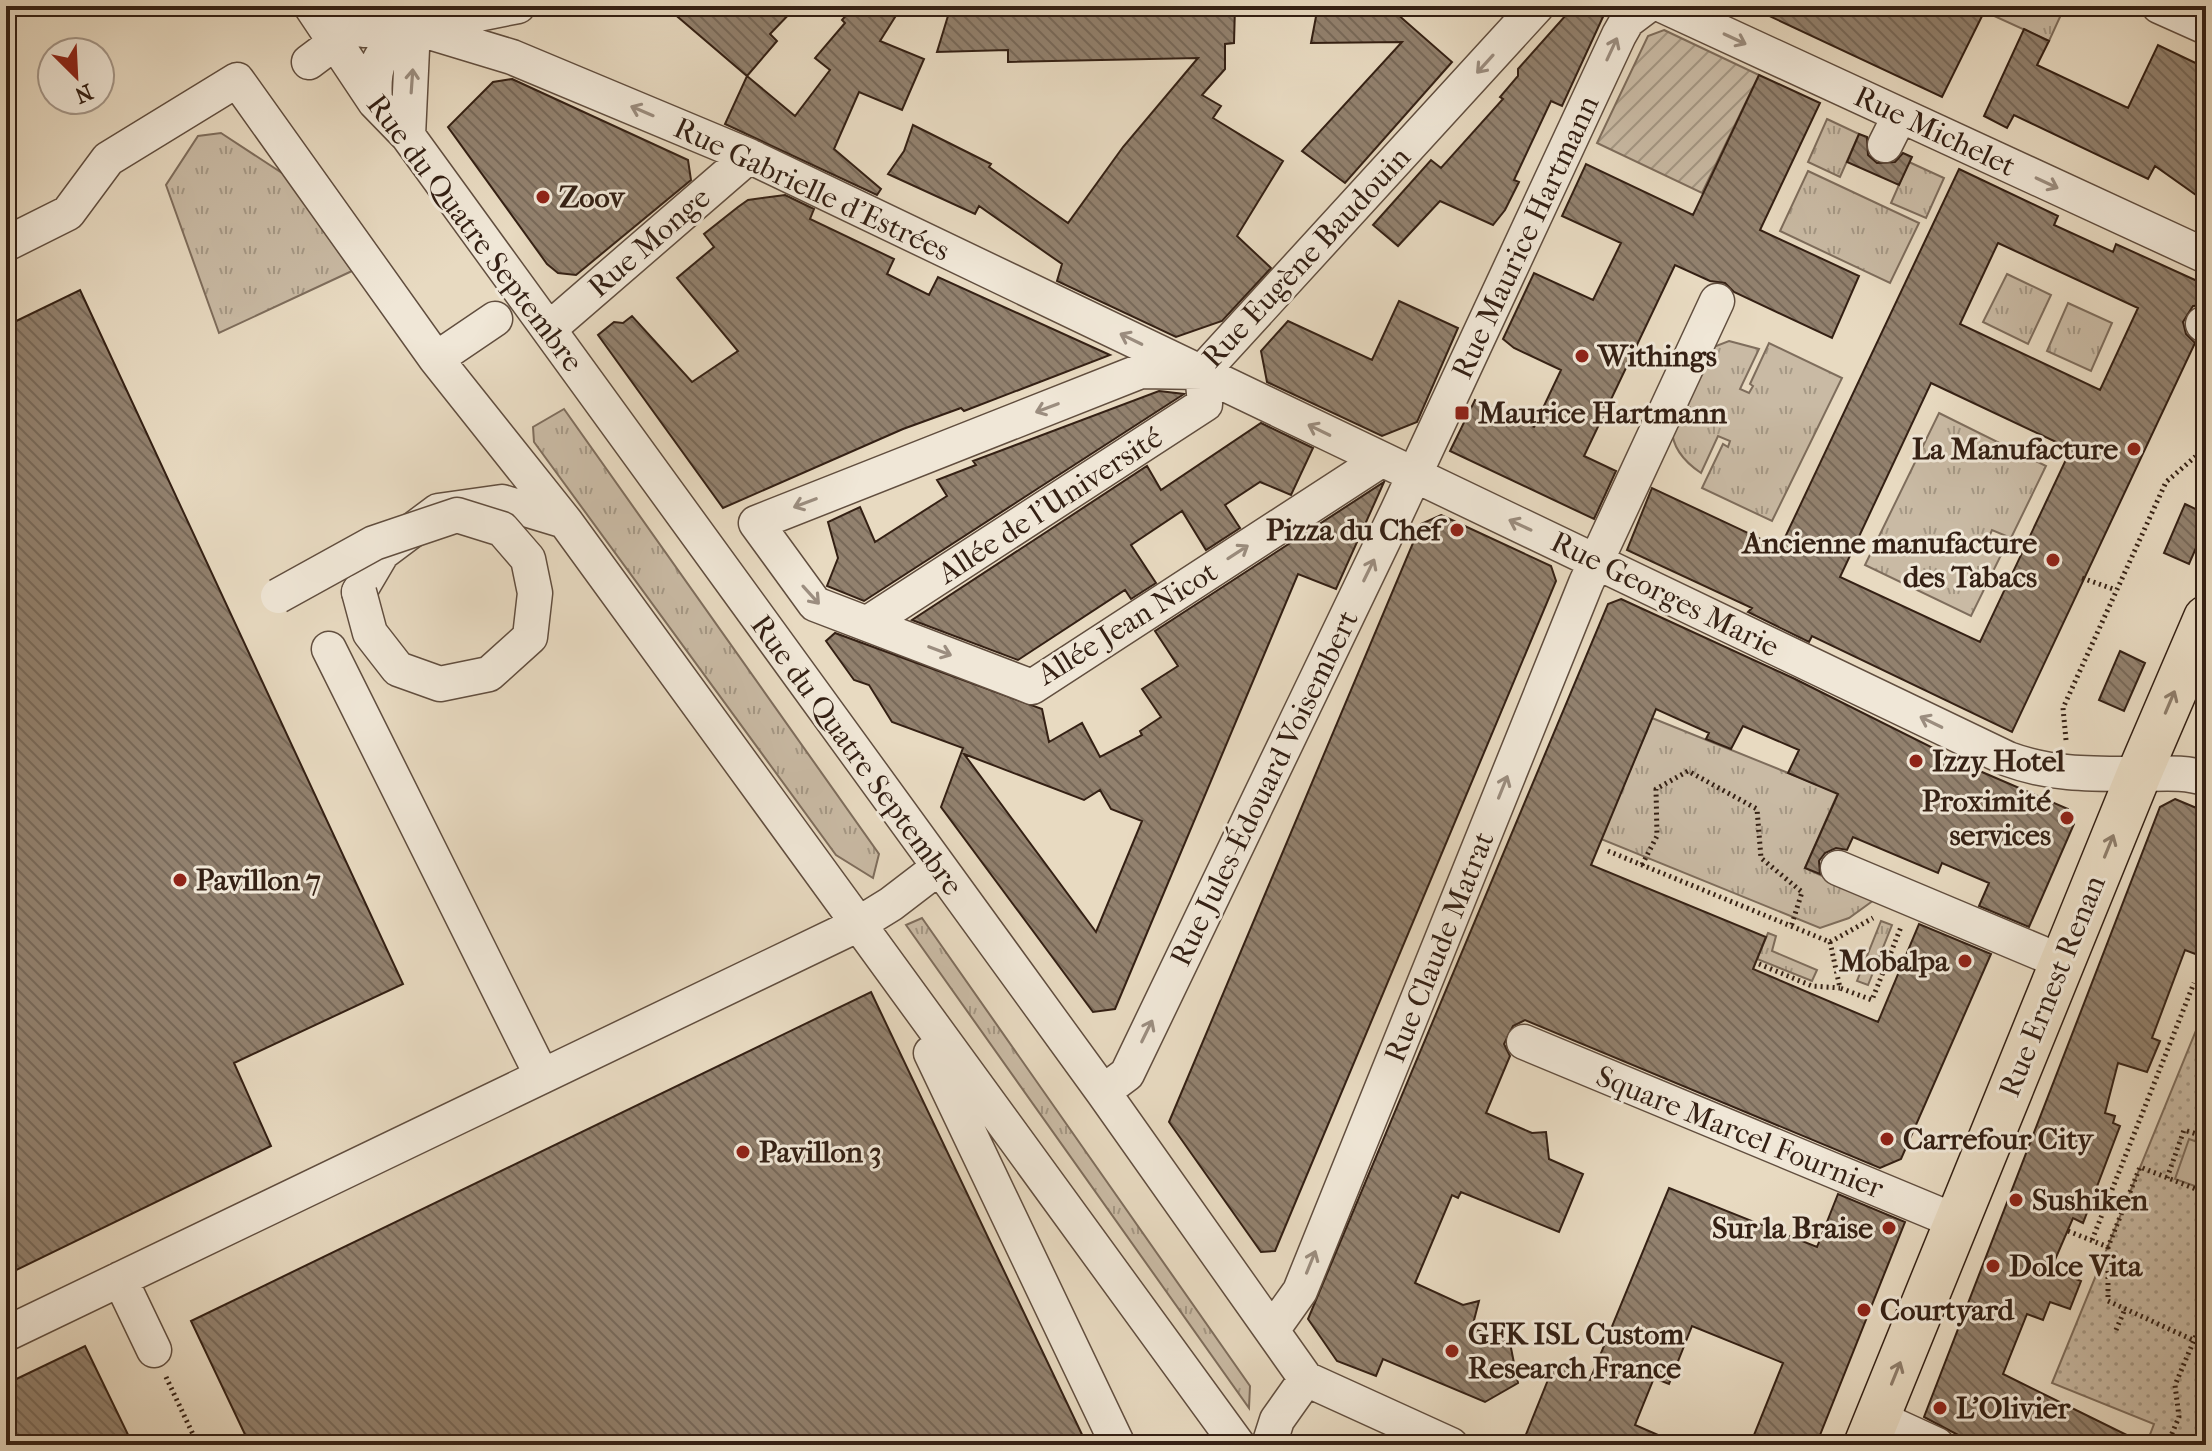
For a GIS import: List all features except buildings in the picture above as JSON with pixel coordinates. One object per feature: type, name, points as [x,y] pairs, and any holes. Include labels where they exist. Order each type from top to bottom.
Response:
[{"type":"main road","name":"Rue Ernest Renan","points":[[1872,1431],[1955,1221],[2206,618]]},
{"type":"street","name":"Rue du Quatre Septembre","points":[[311,6],[321,53],[408,136],[1103,1092],[1306,1379]]},
{"type":"street","points":[[329,6],[363,30],[413,27],[521,6]]},
{"type":"street","points":[[374,6],[413,27]]},
{"type":"street","points":[[512,57],[505,38],[506,26],[521,6]]},
{"type":"street","name":"Rue Eugène Baudouin","points":[[756,523],[1141,371],[1202,372],[1537,6]]},
{"type":"street","name":"Rue Maurice Hartmann","points":[[1414,475],[1619,35],[1627,21],[1647,6]]},
{"type":"street","name":"Rue Michelet","points":[[1664,6],[2206,256]]},
{"type":"street","points":[[2159,6],[2206,27]]},
{"type":"street","points":[[375,102],[373,71],[388,47],[413,27]]},
{"type":"street","points":[[408,136],[413,27]]},
{"type":"street","name":"Rue Gabrielle d'Estrées","points":[[413,27],[512,57],[749,156],[1202,372]]},
{"type":"street","points":[[6,244],[68,213],[108,159],[237,80],[436,359],[565,521],[1238,1445]]},
{"type":"street","points":[[1885,145],[1900,115]]},
{"type":"street","name":"Rue Monge","points":[[549,329],[749,156]]},
{"type":"street","name":"Rue Claude Matrat","points":[[1273,1329],[1300,1291],[1596,561],[1717,301]]},
{"type":"street","points":[[436,359],[495,319]]},
{"type":"street","name":"Rue Georges Marie","points":[[1202,372],[2008,759],[2036,769],[2069,774],[2196,775],[2206,779]]},
{"type":"street","name":"Allée de l'Université","points":[[868,623],[1205,404],[1202,372]]},
{"type":"street","name":"Allée Jean Nicot","points":[[756,523],[815,604],[1032,687],[1381,460]]},
{"type":"street","name":"Rue Jules-Édouard Voisembert","points":[[1103,1092],[1127,1074],[1414,475]]},
{"type":"street","points":[[278,596],[374,543],[457,515],[502,529],[528,559],[535,593],[530,637],[489,674],[440,684],[398,669],[370,633],[359,592],[382,553],[438,511],[502,502],[565,521]]},
{"type":"street","points":[[329,649],[542,1076]]},
{"type":"street","points":[[6,1334],[857,925],[938,868]]},
{"type":"street","points":[[1838,868],[1901,910],[2062,962]]},
{"type":"street","points":[[897,980],[1118,1445]]},
{"type":"street","name":"Square Marcel Fournier","points":[[1524,1042],[1955,1221]]},
{"type":"street","points":[[120,1279],[154,1350]]},
{"type":"street","points":[[1269,1445],[1277,1420],[1306,1379],[1451,1445]]},
{"type":"street","points":[[1872,1431],[1937,1445]]},
{"type":"path","points":[[2067,746],[2063,708],[2166,482],[2195,457],[2206,434]]},
{"type":"path","points":[[2010,544],[2021,549]]},
{"type":"path","points":[[2082,578],[2116,590]]},
{"type":"path","points":[[1642,865],[1657,836],[1656,789],[1688,771],[1757,809],[1761,858],[1802,892],[1791,927]]},
{"type":"path","points":[[1608,851],[1830,942],[1901,910],[1901,927],[1872,1000],[1840,988],[1812,986],[1759,964]]},
{"type":"path","points":[[1830,942],[1840,988]]},
{"type":"path","points":[[2092,1240],[2194,983]]},
{"type":"path","points":[[2167,1178],[2184,1130],[2206,1137]]},
{"type":"path","points":[[2193,1340],[2108,1301],[2108,1247],[2140,1167],[2206,1193]]},
{"type":"path","points":[[2068,1231],[2108,1247]]},
{"type":"path","points":[[2116,1330],[2125,1309]]},
{"type":"path","points":[[2167,1445],[2179,1417],[2175,1385],[2206,1312]]},
{"type":"path","points":[[154,1350],[198,1445]]},
{"type":"green space","points":[[1933,6],[2065,6],[2049,41],[1979,9]]},
{"type":"green space","points":[[1664,30],[1759,75],[1702,193],[1597,143],[1648,36]]},
{"type":"green space","points":[[1827,119],[1859,134],[1840,177],[1808,162]]},
{"type":"green space","points":[[221,133],[285,175],[352,271],[219,333],[166,185],[198,136]]},
{"type":"green space","points":[[1909,162],[1944,178],[1926,218],[1891,203]]},
{"type":"green space","points":[[1808,171],[1919,223],[1890,283],[1780,231]]},
{"type":"green space","points":[[2007,274],[2051,295],[2028,344],[1983,322]]},
{"type":"green space","points":[[2068,303],[2112,323],[2091,371],[2047,351]]},
{"type":"green space","points":[[1729,341],[1759,349],[1740,389],[1749,393],[1753,386],[1750,384],[1769,343],[1842,378],[1772,521],[1702,488],[1723,444],[1728,447],[1730,441],[1718,436],[1701,473],[1684,459],[1675,445],[1672,430],[1674,415],[1703,351]]},
{"type":"green space","points":[[564,409],[879,854],[873,878],[836,855],[534,442],[533,427]]},
{"type":"green space","points":[[1939,413],[2046,466],[2011,538],[1992,530],[1988,539],[2005,547],[1971,616],[1865,565]]},
{"type":"green space","points":[[1652,718],[1838,793],[1805,868],[1874,900],[1849,918],[1820,928],[1601,839]]},
{"type":"green space","points":[[922,918],[1250,1386],[1249,1408],[906,925]]},
{"type":"green space","points":[[1881,921],[1892,925],[1868,985],[1857,981]]},
{"type":"green space","points":[[1768,933],[1776,936],[1772,951],[1817,970],[1812,981],[1757,959]]},
{"type":"green space","points":[[2206,1006],[2206,1428],[2199,1445],[2146,1445],[2154,1424],[2052,1383]]},
{"type":"green space","points":[[2189,1139],[2206,1145],[2206,1190],[2175,1179]]},
{"type":"place","name":"Zoov","points":[[543,197]]},
{"type":"place","name":"Withings","points":[[1582,356]]},
{"type":"place","name":"Maurice Hartmann","points":[[1462,413]]},
{"type":"place","name":"La Manufacture","points":[[2134,449]]},
{"type":"place","name":"Pizza du Chef","points":[[1457,530]]},
{"type":"place","name":"Ancienne manufacture des Tabacs","points":[[2053,560]]},
{"type":"place","name":"Izzy Hotel","points":[[1916,761]]},
{"type":"place","name":"Proximité services","points":[[2067,818]]},
{"type":"place","name":"Pavillon 7","points":[[180,880]]},
{"type":"place","name":"Mobalpa","points":[[1965,961]]},
{"type":"place","name":"Carrefour City","points":[[1887,1139]]},
{"type":"place","name":"Pavillon 3","points":[[743,1152]]},
{"type":"place","name":"Sushiken","points":[[2016,1200]]},
{"type":"place","name":"Sur la Braise","points":[[1889,1228]]},
{"type":"place","name":"Dolce Vita","points":[[1993,1266]]},
{"type":"place","name":"Courtyard","points":[[1864,1310]]},
{"type":"place","name":"GFK ISL Custom Research France","points":[[1452,1351]]},
{"type":"place","name":"L'Olivier","points":[[1940,1408]]}]
